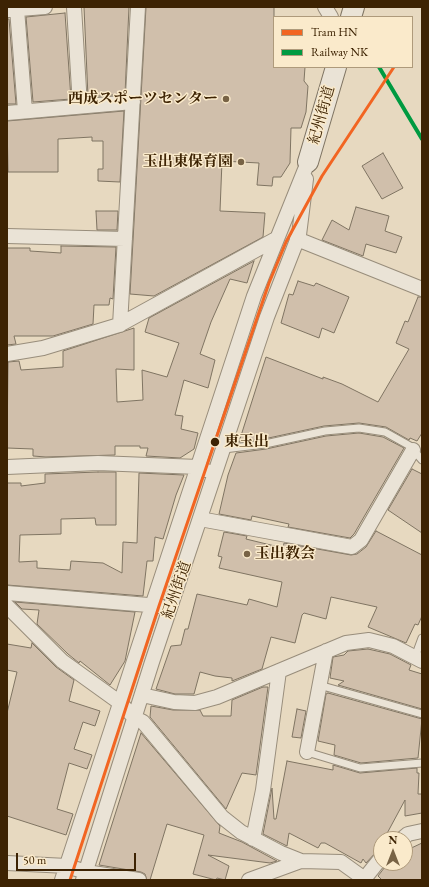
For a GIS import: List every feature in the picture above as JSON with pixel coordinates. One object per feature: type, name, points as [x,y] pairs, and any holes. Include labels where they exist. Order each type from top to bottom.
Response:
[{"type":"street","points":[[25,111],[12,10],[45,7]]},
{"type":"street","points":[[74,7],[80,106]]},
{"type":"street","points":[[120,325],[138,7]]},
{"type":"street","points":[[324,7],[330,16]]},
{"type":"street","name":"紀州街道","points":[[62,880],[119,702],[254,296],[308,162],[336,68]]},
{"type":"street","points":[[7,113],[133,102]]},
{"type":"street","name":"紀州街道","points":[[84,876],[267,317],[297,239],[303,210],[308,162]]},
{"type":"street","points":[[7,236],[125,239]]},
{"type":"street","points":[[7,354],[42,348],[120,325],[276,239]]},
{"type":"street","points":[[297,239],[422,289]]},
{"type":"street","points":[[200,519],[352,547],[361,540],[418,455]]},
{"type":"street","points":[[7,467],[98,464],[198,468],[215,474]]},
{"type":"street","points":[[7,593],[171,607]]},
{"type":"street","points":[[7,606],[62,661],[119,702],[135,718],[143,722],[164,745],[222,817],[253,839],[301,861]]},
{"type":"street","points":[[142,695],[174,702],[195,703],[216,697],[346,643],[369,640],[393,646],[418,659]]},
{"type":"street","points":[[307,752],[326,651]]},
{"type":"street","points":[[253,839],[263,790],[279,671]]},
{"type":"street","points":[[249,880],[301,861],[341,862],[366,879],[373,869]]},
{"type":"street","points":[[7,863],[66,866],[84,876],[139,880]]},
{"type":"lane","points":[[224,449],[265,444],[325,431],[359,428],[385,432],[410,446],[418,455]]},
{"type":"lane","points":[[418,659],[422,638]]},
{"type":"lane","points":[[320,685],[422,714]]},
{"type":"lane","points":[[307,752],[360,768],[422,763]]},
{"type":"building","points":[[84,7],[129,7],[125,94],[88,97]]},
{"type":"building","points":[[146,7],[274,7],[273,68],[305,68],[304,81],[308,86],[306,112],[301,128],[291,128],[290,163],[281,177],[273,177],[272,186],[257,185],[259,163],[222,161],[220,211],[265,213],[263,237],[154,296],[130,294]]},
{"type":"building","points":[[65,13],[71,99],[33,102],[26,17]]},
{"type":"building","points":[[7,19],[9,19],[16,104],[7,104]]},
{"type":"building","points":[[124,111],[120,182],[98,181],[98,169],[103,169],[103,141],[92,141],[92,137],[58,139],[58,172],[8,172],[7,121]]},
{"type":"building","points":[[383,153],[403,188],[382,199],[362,166]]},
{"type":"building","points":[[356,207],[389,216],[385,231],[402,237],[396,253],[366,244],[363,256],[322,240],[332,220],[349,230]]},
{"type":"building","points":[[96,211],[118,211],[117,230],[97,230]]},
{"type":"building","points":[[61,246],[116,247],[113,299],[110,298],[109,305],[94,305],[93,324],[53,336],[14,336],[16,344],[7,345],[7,248],[30,248],[30,251],[61,253]]},
{"type":"building","points":[[254,261],[247,283],[230,279],[211,322],[200,354],[215,360],[208,388],[184,380],[175,415],[183,416],[181,429],[198,433],[194,449],[180,458],[146,456],[148,448],[140,448],[140,446],[115,446],[115,455],[46,457],[33,456],[33,449],[7,448],[8,362],[19,361],[21,370],[63,367],[63,351],[134,328],[134,370],[116,369],[117,402],[143,400],[142,370],[167,377],[179,343],[145,332],[149,318]]},
{"type":"building","points":[[298,281],[314,286],[316,283],[349,297],[334,333],[322,328],[319,338],[281,323],[289,294],[293,295]]},
{"type":"building","points":[[418,297],[422,297],[422,433],[417,441],[410,438],[409,440],[386,427],[359,423],[324,426],[264,439],[239,442],[266,357],[323,379],[323,377],[342,384],[378,402],[409,349],[396,343],[405,321],[408,322]]},
{"type":"building","points":[[359,433],[383,437],[404,448],[354,534],[350,538],[288,527],[289,524],[252,516],[251,520],[219,514],[228,475],[236,453],[266,449],[326,436]]},
{"type":"building","points":[[412,469],[422,474],[422,533],[388,510]]},
{"type":"building","points":[[116,472],[116,525],[96,525],[95,518],[61,519],[61,534],[20,535],[19,562],[37,561],[37,568],[70,570],[71,561],[103,563],[122,573],[123,542],[137,543],[139,473],[184,475],[176,495],[163,539],[155,537],[153,561],[147,561],[143,596],[7,585],[7,483],[21,483],[21,486],[45,483],[45,474]]},
{"type":"building","points":[[376,531],[422,555],[422,616],[418,625],[415,624],[406,643],[368,627],[377,607],[331,597],[326,619],[304,613],[302,615],[295,643],[271,637],[262,669],[232,681],[232,678],[200,672],[194,694],[175,694],[156,689],[171,646],[181,645],[185,629],[188,629],[197,594],[247,605],[249,599],[277,607],[282,582],[219,568],[222,557],[218,556],[224,532],[247,536],[246,539],[283,548],[284,543],[351,555],[357,554],[366,547]]},
{"type":"building","points":[[15,602],[135,612],[125,661],[110,685],[80,661],[79,663],[68,654],[37,624],[39,610],[22,609]]},
{"type":"building","points":[[32,643],[56,667],[74,680],[69,701],[100,711],[95,726],[83,722],[74,749],[92,755],[87,769],[69,763],[57,809],[73,814],[66,835],[7,816],[7,713],[17,672],[7,670],[7,644],[31,648]]},
{"type":"building","points":[[368,649],[390,654],[411,665],[409,670],[422,674],[422,709],[338,685],[344,681],[330,678],[333,657],[344,655],[348,651]]},
{"type":"building","points":[[263,687],[268,687],[256,775],[242,773],[226,809],[150,717],[151,706],[173,710],[200,710],[203,716],[231,716],[232,700]]},
{"type":"building","points":[[328,693],[422,719],[418,758],[361,763],[334,755],[335,745],[318,741],[326,694]]},
{"type":"building","points":[[297,709],[306,711],[301,738],[292,737]]},
{"type":"building","points":[[141,733],[220,826],[219,833],[242,842],[277,861],[270,863],[208,855],[229,866],[225,880],[217,878],[216,880],[193,874],[204,835],[167,824],[150,880],[147,880],[145,874],[141,872],[99,865]]},
{"type":"building","points":[[287,761],[333,770],[333,765],[360,773],[417,768],[417,773],[419,773],[418,794],[422,794],[422,813],[405,816],[405,800],[388,831],[373,831],[373,855],[366,863],[363,859],[361,863],[325,843],[321,843],[318,848],[289,833],[287,846],[263,834],[272,788],[274,819],[276,819]]},
{"type":"building","points":[[422,843],[422,880],[382,880],[378,876],[382,871],[413,871],[413,847]]},
{"type":"tram line","name":"HN","points":[[70,880],[159,606],[269,283],[286,242],[322,176],[393,68]]},
{"type":"rail line","name":"NK","points":[[380,68],[422,139]]},
{"type":"place","name":"西成スポーツセンター","points":[[226,99]]},
{"type":"place","name":"玉出東保育園","points":[[241,162]]},
{"type":"place","name":"東玉出","points":[[215,442]]},
{"type":"place","name":"玉出教会","points":[[247,554]]}]
